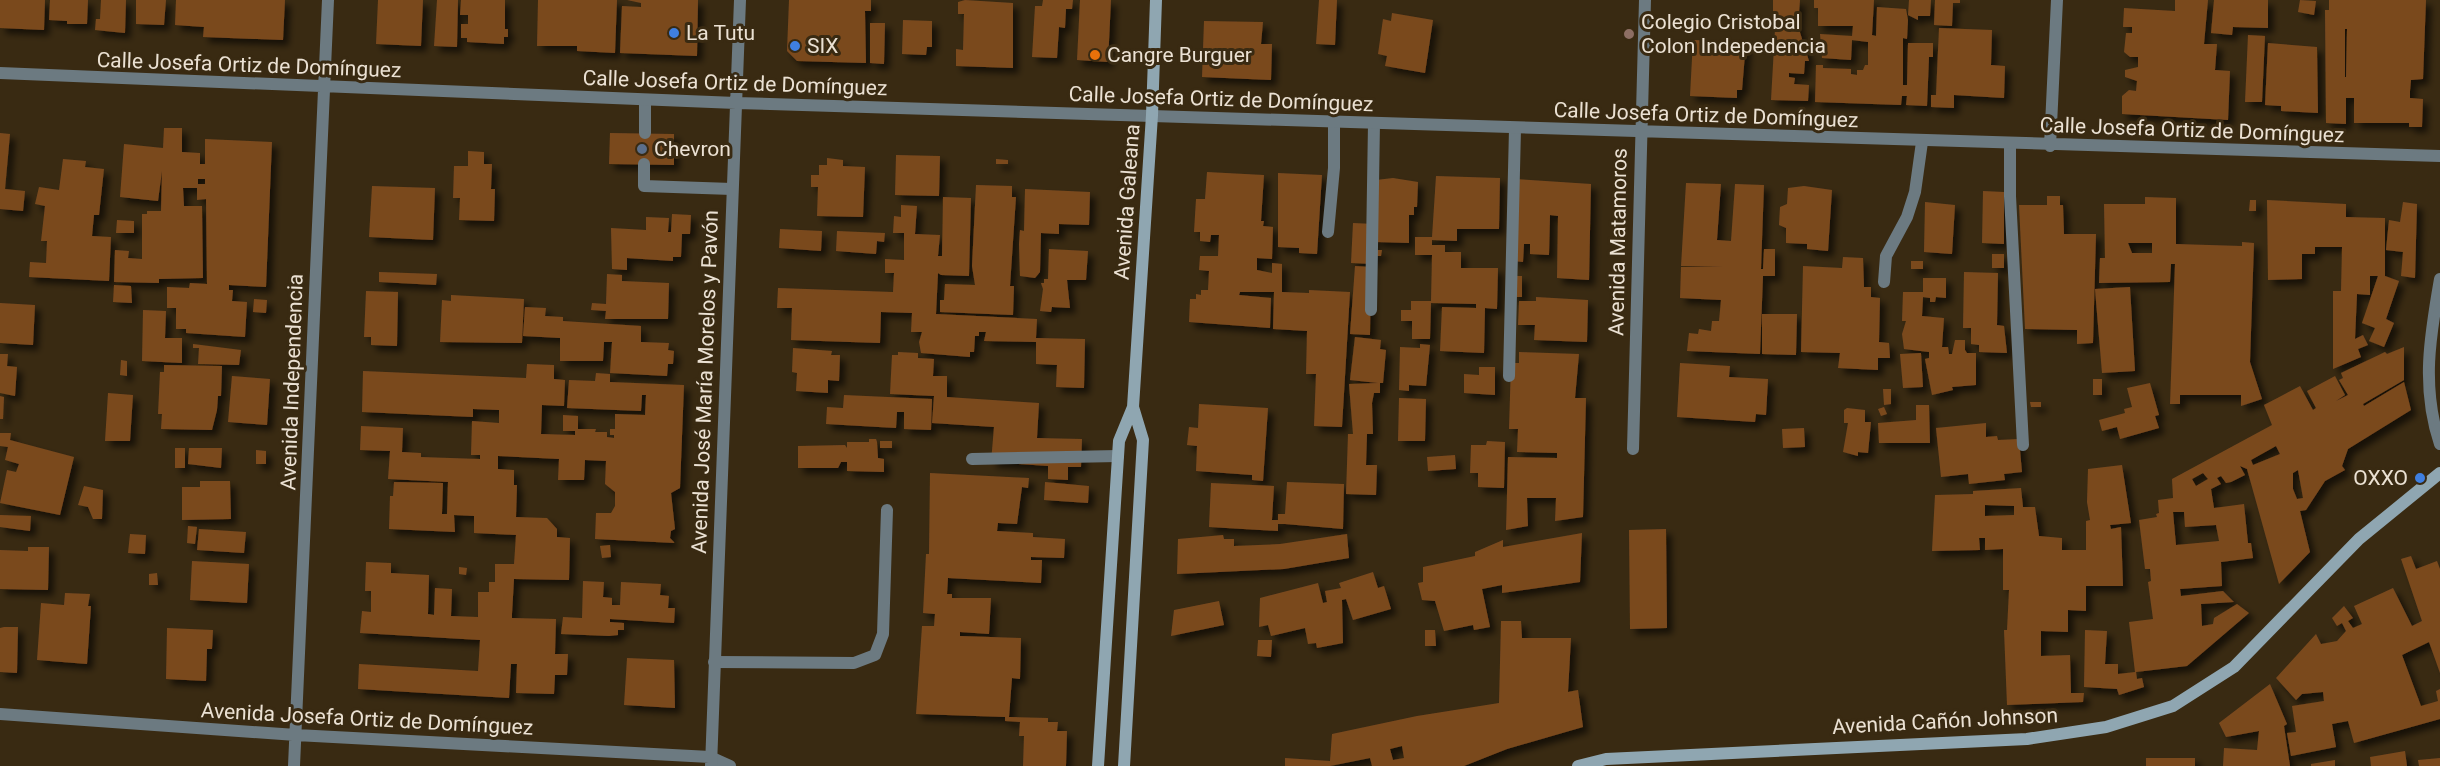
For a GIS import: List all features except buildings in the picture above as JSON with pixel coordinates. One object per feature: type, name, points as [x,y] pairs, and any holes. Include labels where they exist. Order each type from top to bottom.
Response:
[{"type":"street","name":"Avenida Independencia","points":[[294,766],[328,0]]},
{"type":"street","name":"Avenida José María Morelos y Pavón","points":[[711,762],[740,0]]},
{"type":"street","name":"Avenida Galeana","points":[[1098,766],[1119,441],[1133,407],[1152,115],[1155,0]]},
{"type":"street","name":"Avenida Matamoros","points":[[1633,449],[1639,133],[1645,0]]},
{"type":"street","points":[[2050,146],[2057,0]]},
{"type":"street","name":"Calle Josefa Ortiz de Domínguez","points":[[0,73],[645,100],[2010,145],[2440,156]]},
{"type":"street","points":[[645,100],[645,133]]},
{"type":"street","points":[[1328,232],[1334,168],[1334,122]]},
{"type":"street","points":[[1371,310],[1374,123]]},
{"type":"street","points":[[1509,376],[1515,129]]},
{"type":"street","points":[[1884,282],[1886,256],[1907,217],[1915,192],[1922,142]]},
{"type":"street","points":[[2010,145],[2010,196],[2023,445]]},
{"type":"street","points":[[644,164],[644,186],[732,189]]},
{"type":"street","points":[[2440,279],[2429,342],[2427,383],[2432,422],[2440,444]]},
{"type":"street","name":"Avenida Galeana","points":[[1124,766],[1143,440],[1133,407]]},
{"type":"street","points":[[972,459],[1118,456]]},
{"type":"street","name":"Avenida Cañón Johnson","points":[[1578,766],[1606,759],[2027,739],[2106,728],[2173,706],[2234,667],[2359,539],[2440,473]]},
{"type":"street","points":[[714,662],[854,663],[875,655],[883,634],[887,510]]},
{"type":"street","name":"Avenida Josefa Ortiz de Domínguez","points":[[0,714],[711,762],[730,766]]},
{"type":"place","name":"La Tutu","points":[[674,33]]},
{"type":"place","name":"Colegio Cristobal Colon Indepedencia","points":[[1629,34]]},
{"type":"place","name":"SIX","points":[[795,46]]},
{"type":"place","name":"Cangre Burguer","points":[[1095,55]]},
{"type":"place","name":"Chevron","points":[[642,149]]},
{"type":"place","name":"OXXO","points":[[2420,478]]}]
